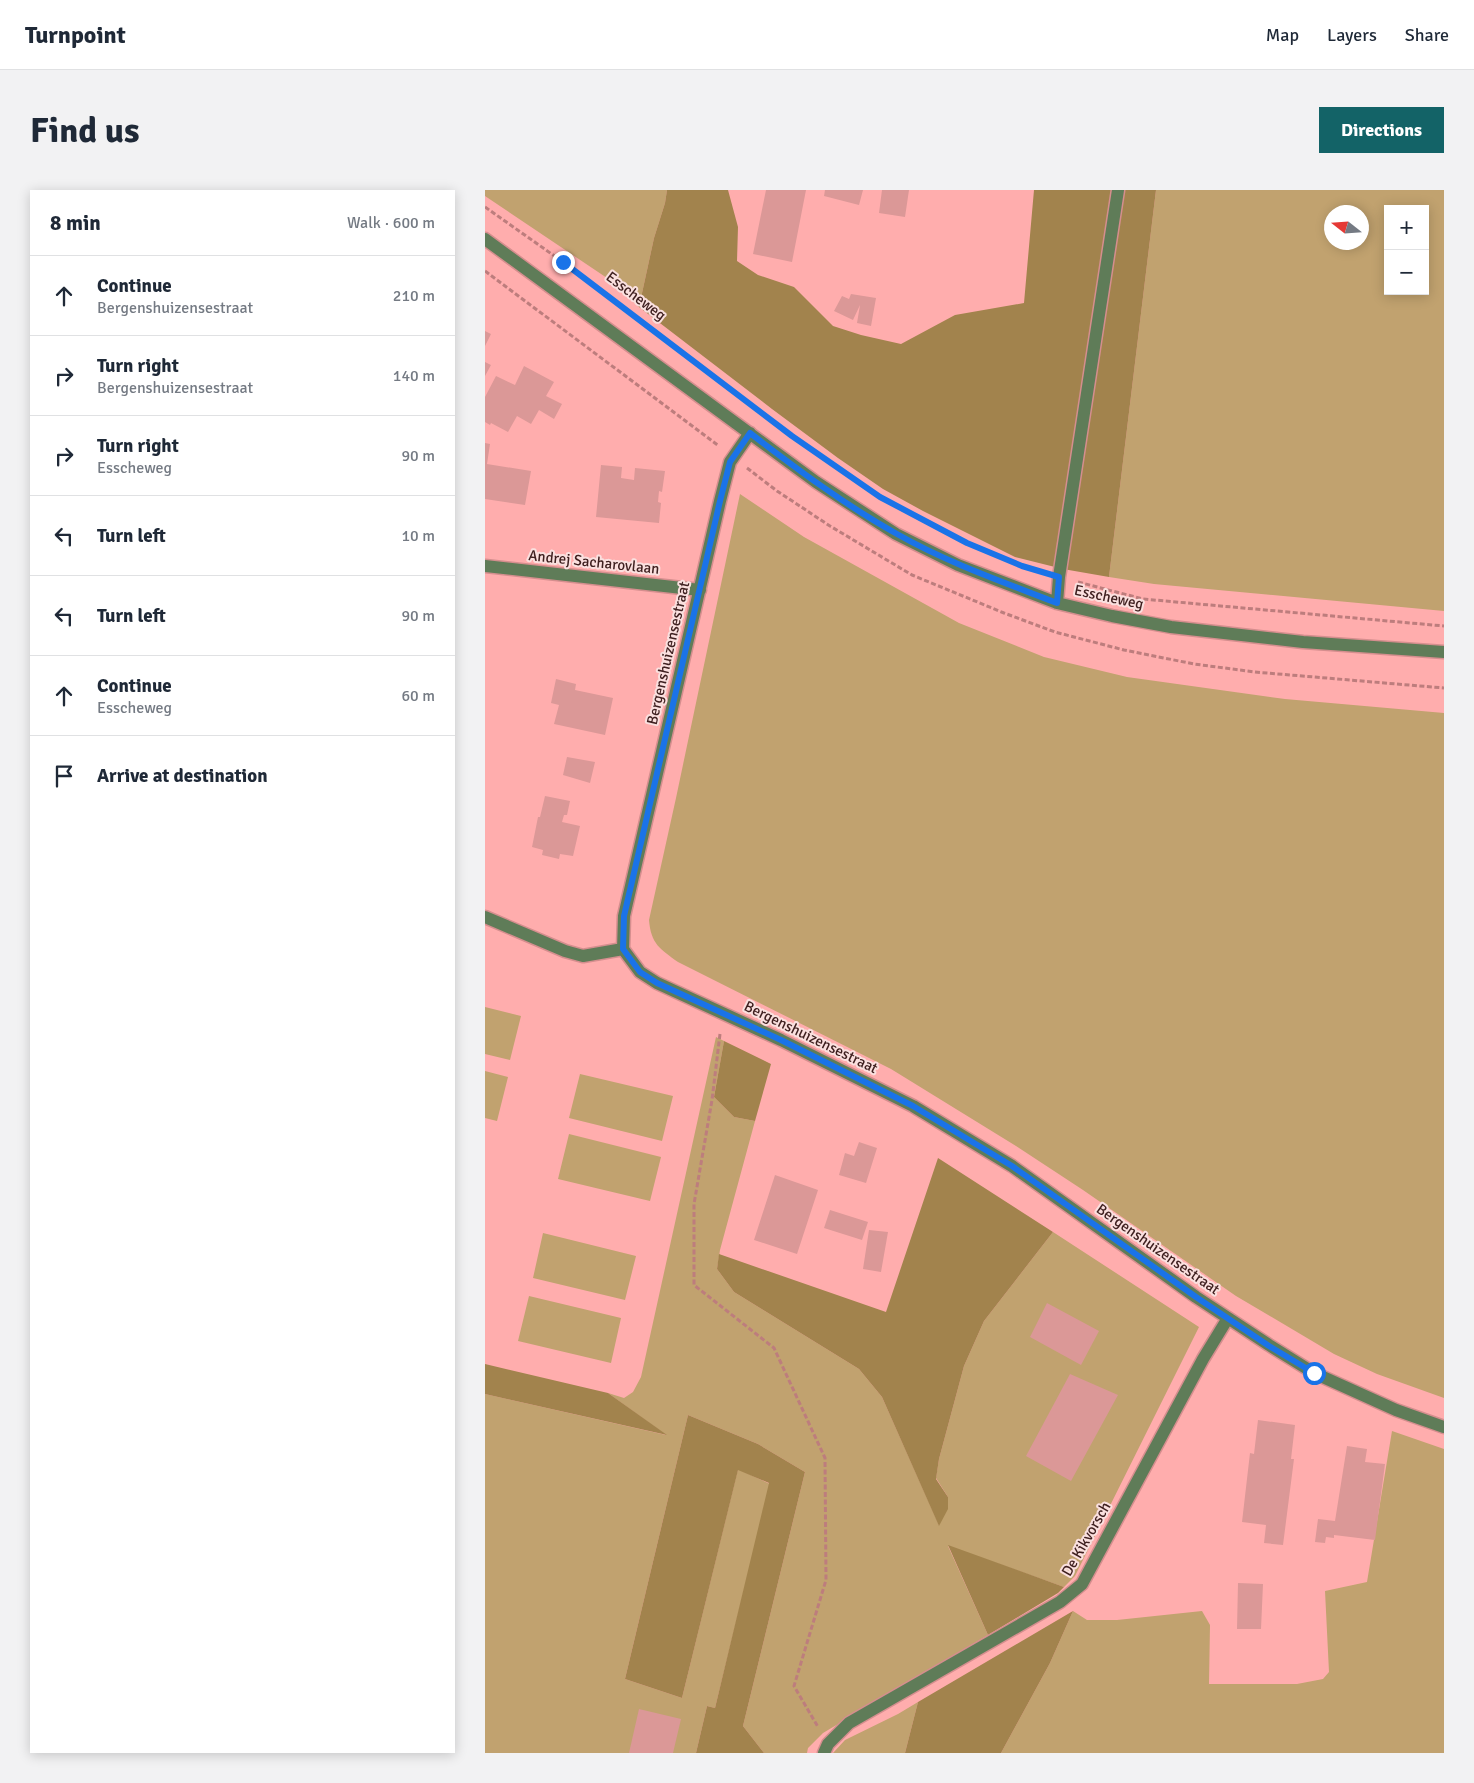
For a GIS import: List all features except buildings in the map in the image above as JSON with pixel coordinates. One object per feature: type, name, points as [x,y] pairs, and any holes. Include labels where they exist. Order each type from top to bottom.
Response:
[{"type":"street","points":[[1057,603],[1059,577],[1118,190]]},
{"type":"street","name":"Esscheweg","points":[[485,238],[816,482],[896,534],[958,565],[1057,603],[1171,627],[1303,642],[1444,652]]},
{"type":"street","name":"Bergenshuizensestraat","points":[[750,433],[730,462],[722,493],[624,916],[623,949],[640,972],[657,983],[781,1040],[913,1106],[1012,1166],[1228,1318],[1314,1373],[1397,1410],[1444,1427]]},
{"type":"street","name":"Andrej Sacharovlaan","points":[[485,566],[700,590]]},
{"type":"street","points":[[485,917],[565,951],[583,956],[623,949]]},
{"type":"street","name":"De Kikvorsch","points":[[826,1749],[849,1723],[879,1704],[1060,1602],[1082,1584],[1203,1359],[1228,1318]]},
{"type":"path","name":"Esscheweg","points":[[485,207],[563,262],[792,436],[880,497],[967,543],[1022,566],[1143,599],[1444,626]]},
{"type":"path","points":[[485,271],[733,458]]},
{"type":"path","points":[[722,1012],[712,1100],[695,1204],[694,1284],[774,1348],[825,1458],[827,1580],[794,1686],[826,1749]]},
{"type":"shaded area","points":[[485,190],[667,190],[639,307],[607,278],[485,196]]},
{"type":"shaded area","points":[[667,190],[728,190],[738,227],[737,261],[758,275],[794,287],[833,326],[861,335],[901,344],[955,315],[1024,303],[1034,190],[1156,190],[1109,577],[1063,569],[1015,557],[883,489],[772,409],[639,307]]},
{"type":"shaded area","points":[[1156,190],[1444,190],[1444,611],[1154,584],[1109,577]]},
{"type":"shaded area","points":[[740,494],[804,537],[959,623],[1044,657],[1127,677],[1285,699],[1444,713],[1444,1398],[1377,1374],[1334,1354],[1236,1296],[1083,1190],[1016,1146],[891,1069],[678,962],[657,945],[652,935],[649,920]]},
{"type":"shaded area","points":[[485,1007],[521,1016],[510,1060],[485,1054]]},
{"type":"shaded area","points":[[716,1037],[724,1041],[714,1097],[734,1117],[755,1121],[720,1250],[717,1269],[734,1292],[859,1369],[882,1397],[939,1525],[948,1497],[936,1478],[939,1459],[964,1366],[984,1321],[1053,1232],[1199,1327],[1075,1576],[1064,1587],[948,1546],[988,1635],[823,1733],[808,1748],[807,1753],[764,1753],[743,1726],[805,1472],[758,1444],[688,1415],[625,1679],[682,1698],[738,1469],[770,1484],[715,1708],[707,1706],[696,1753],[485,1753],[485,1394],[666,1435],[608,1393],[624,1398],[633,1392],[641,1377]]},
{"type":"shaded area","points":[[724,1041],[771,1064],[755,1121],[734,1117],[714,1097]]},
{"type":"shaded area","points":[[485,1071],[508,1077],[497,1121],[485,1118]]},
{"type":"shaded area","points":[[580,1074],[673,1096],[662,1141],[569,1118]]},
{"type":"shaded area","points":[[569,1134],[661,1157],[650,1201],[558,1179]]},
{"type":"shaded area","points":[[938,1158],[1053,1232],[984,1321],[964,1366],[939,1459],[936,1479],[948,1497],[948,1509],[939,1526],[882,1397],[859,1369],[734,1292],[717,1269],[719,1254],[886,1312]]},
{"type":"shaded area","points":[[543,1233],[636,1256],[625,1300],[533,1278]]},
{"type":"shaded area","points":[[529,1296],[621,1318],[611,1363],[518,1341]]},
{"type":"shaded area","points":[[485,1364],[608,1393],[667,1435],[485,1394]]},
{"type":"shaded area","points":[[688,1415],[758,1444],[805,1472],[743,1726],[764,1753],[696,1753],[707,1706],[715,1708],[769,1483],[738,1470],[682,1698],[625,1679]]},
{"type":"shaded area","points":[[1392,1431],[1444,1449],[1444,1753],[1001,1753],[1050,1663],[1073,1611],[1087,1620],[1117,1620],[1202,1611],[1210,1625],[1209,1684],[1297,1684],[1323,1679],[1329,1672],[1325,1591],[1367,1582]]},
{"type":"shaded area","points":[[948,1545],[1064,1587],[1058,1593],[988,1635]]},
{"type":"shaded area","points":[[1073,1611],[1050,1663],[1001,1753],[905,1753],[918,1702]]},
{"type":"shaded area","points":[[918,1702],[905,1753],[833,1753],[845,1740]]},
{"type":"route","points":[[563,262],[792,436],[880,497],[967,543],[1022,566],[1059,577],[1057,603],[958,565],[896,534],[846,503],[750,433],[730,462],[720,501],[624,916],[623,949],[640,972],[657,983],[781,1040],[913,1106],[1012,1166],[1196,1297],[1269,1346],[1314,1373]]}]
